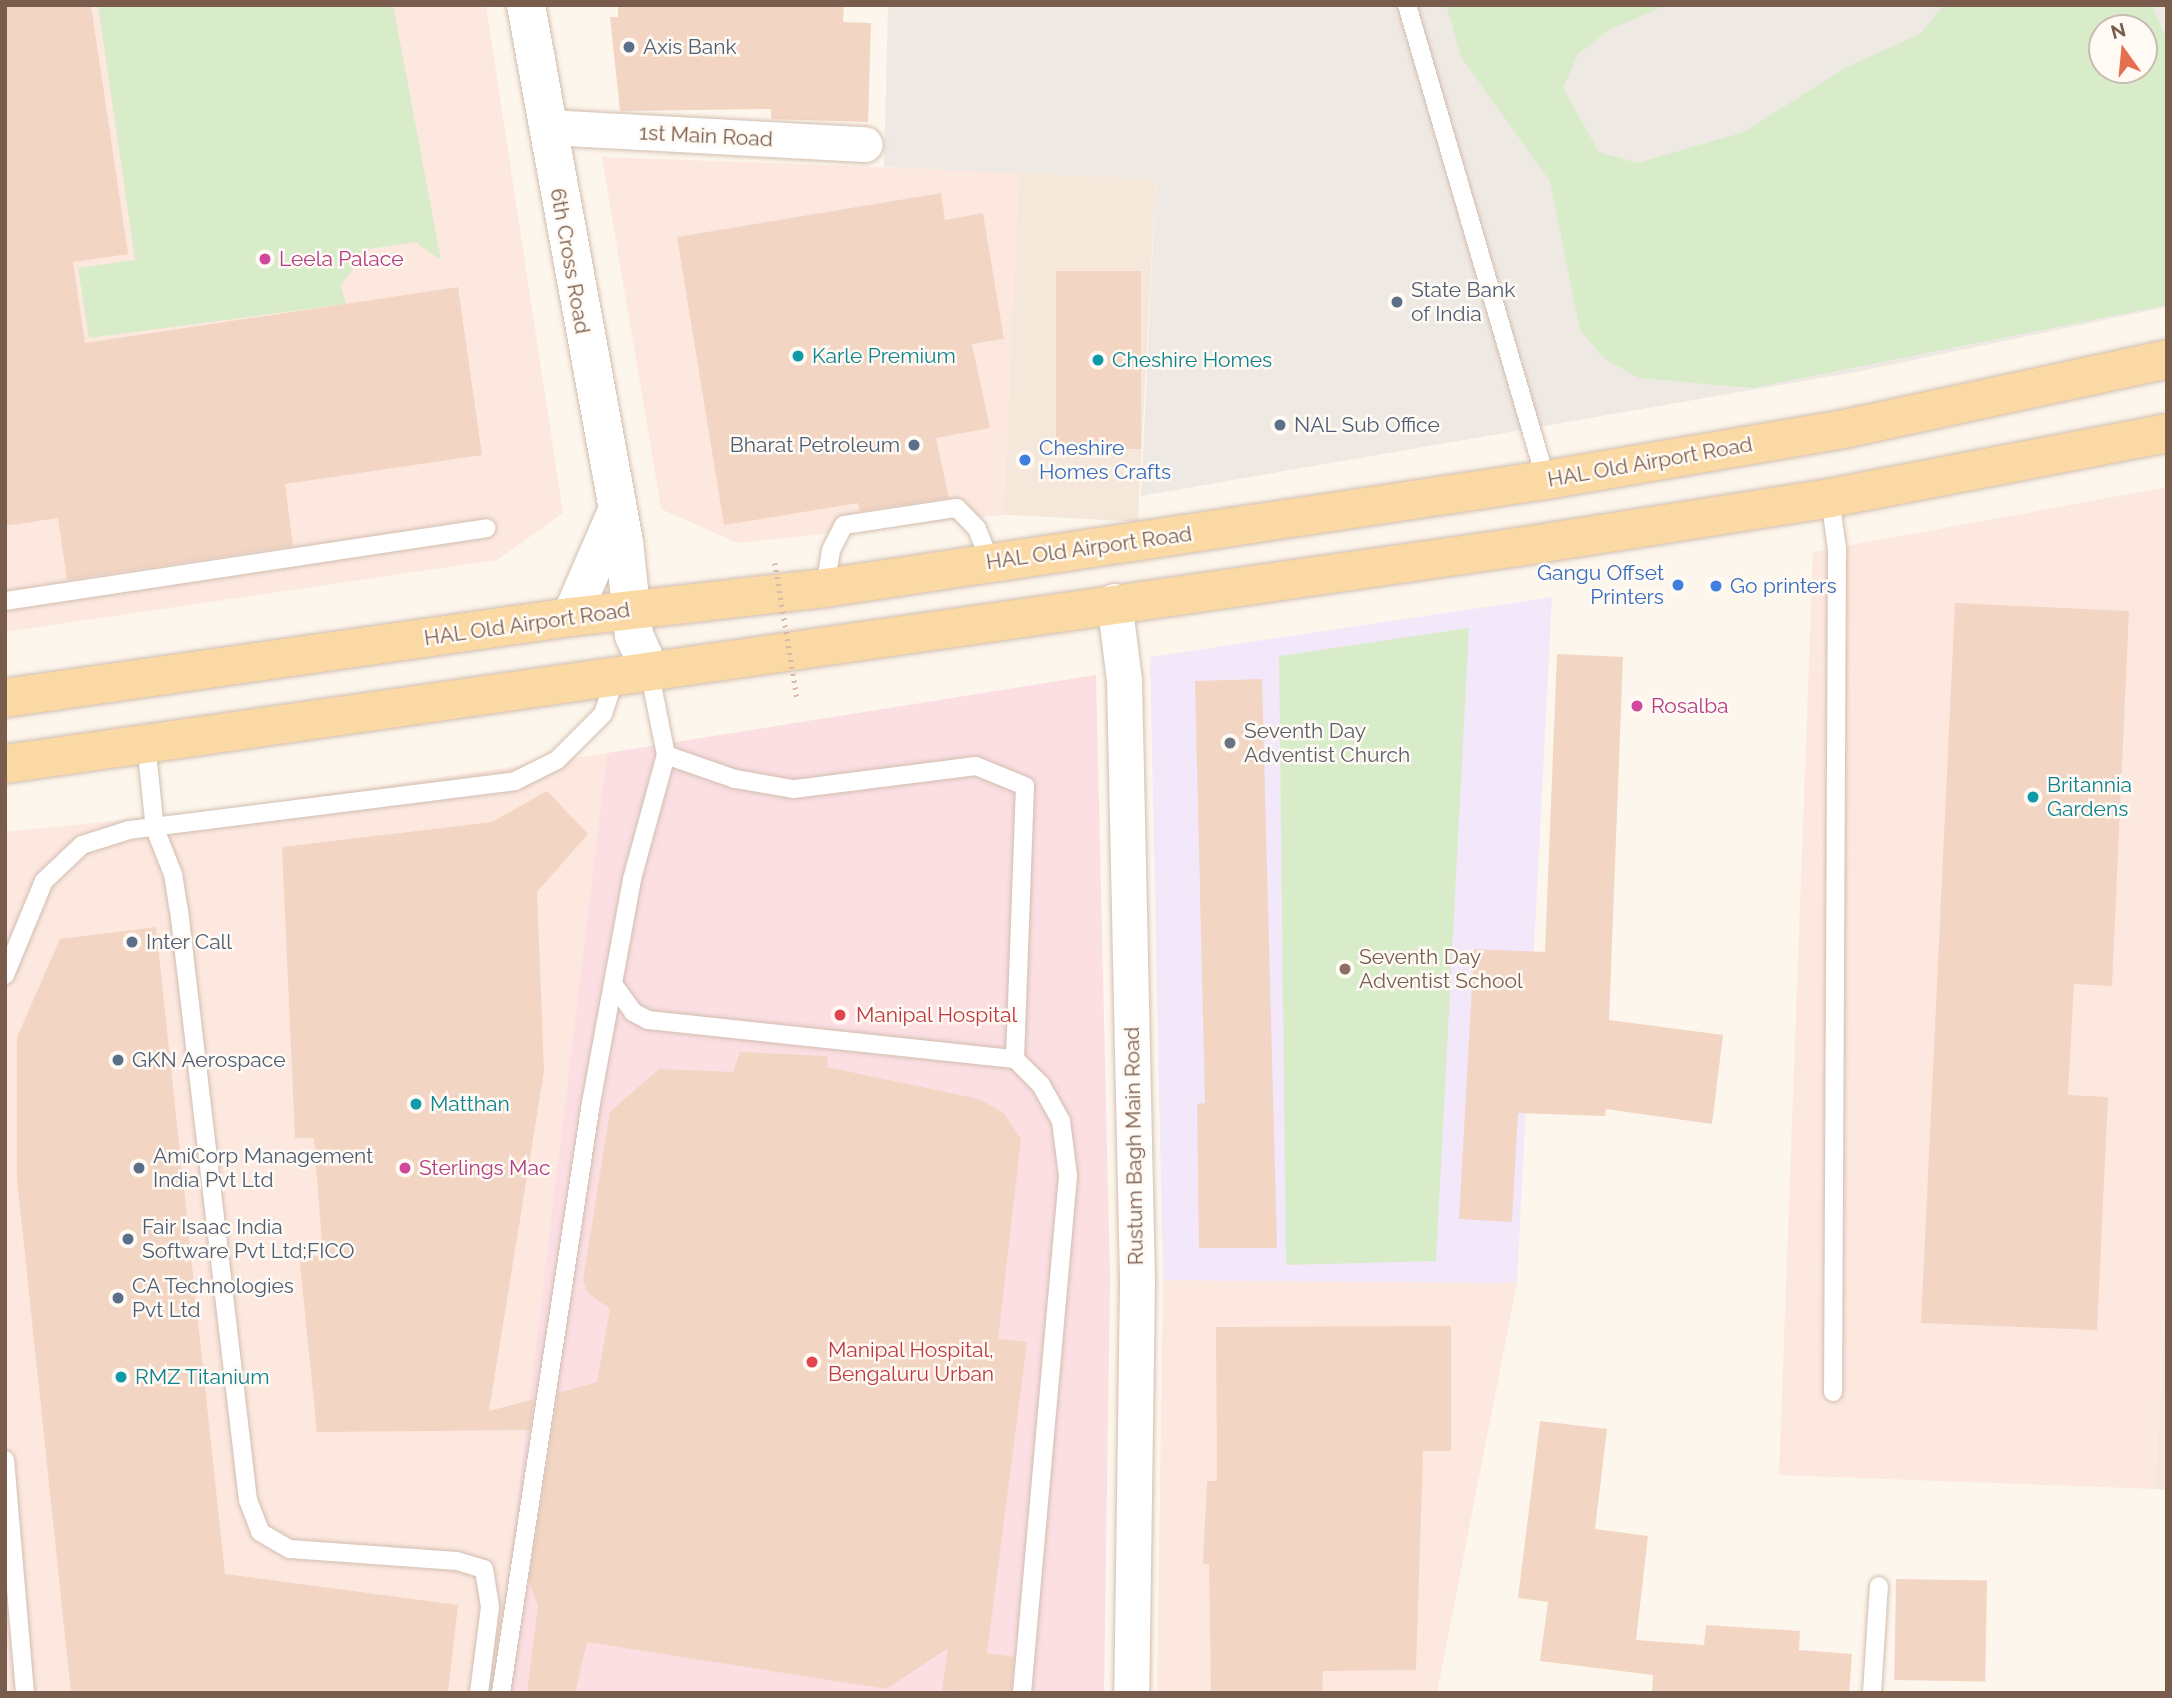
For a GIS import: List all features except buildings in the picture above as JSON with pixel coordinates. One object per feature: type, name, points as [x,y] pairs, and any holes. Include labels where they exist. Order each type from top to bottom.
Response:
[{"type":"main road","name":"HAL Old Airport Road","points":[[12,689],[630,609],[825,588],[1546,480],[1849,428],[2167,359]]},
{"type":"main road","points":[[5,764],[1830,498],[2167,433]]},
{"type":"street","name":"6th Cross Road","points":[[526,5],[630,609],[633,671]]},
{"type":"street","name":"1st Main Road","points":[[547,127],[865,144]]},
{"type":"street","points":[[571,617],[615,516]]},
{"type":"street","name":"Rustum Bagh Main Road","points":[[1114,601],[1124,680],[1137,1268],[1131,1693]]},
{"type":"lane","points":[[1407,5],[1546,480]]},
{"type":"lane","points":[[1830,498],[1837,549],[1833,1392]]},
{"type":"lane","points":[[825,588],[831,550],[844,525],[957,508],[977,529],[989,562]]},
{"type":"lane","points":[[5,601],[487,528]]},
{"type":"lane","points":[[501,1693],[613,984],[666,755],[633,671]]},
{"type":"lane","points":[[5,975],[31,904],[63,858],[105,837],[515,780],[556,760],[603,714],[633,671]]},
{"type":"lane","points":[[146,744],[155,829],[173,874],[179,910],[248,1500],[260,1532],[290,1549],[457,1561],[484,1569],[490,1607],[479,1693]]},
{"type":"lane","points":[[666,755],[735,779],[793,789],[976,766],[1025,786],[1015,1059]]},
{"type":"lane","points":[[613,984],[633,1012],[648,1020],[1015,1059],[1041,1085],[1060,1121],[1068,1176],[1022,1693]]},
{"type":"lane","points":[[5,1460],[25,1693]]},
{"type":"lane","points":[[1872,1693],[1879,1586]]},
{"type":"path","points":[[775,564],[797,697]]},
{"type":"shaded area","name":"Leela Palace","points":[[5,5],[486,5],[563,513],[497,560],[5,632]]},
{"type":"shaded area","points":[[888,5],[2167,5],[2167,307],[1861,371],[1141,496],[1156,179],[884,167]]},
{"type":"shaded area","points":[[602,157],[1019,172],[1004,515],[737,543],[661,509]]},
{"type":"shaded area","points":[[1019,172],[1156,179],[1138,522],[1001,515]]},
{"type":"shaded area","points":[[2167,487],[2167,1266],[2155,1489],[1779,1475],[1813,552]]},
{"type":"shaded area","name":"Seventh Day Adventist School","points":[[1552,597],[1517,1283],[1163,1280],[1150,657]]},
{"type":"shaded area","name":"Manipal Hospital","points":[[1096,675],[1110,1278],[1104,1693],[494,1693],[607,753]]},
{"type":"shaded area","points":[[607,753],[494,1693],[5,1693],[5,832],[217,810]]},
{"type":"shaded area","points":[[2167,1266],[2167,1490],[2155,1489]]},
{"type":"shaded area","points":[[1163,1280],[1517,1283],[1437,1693],[1157,1693]]},
{"type":"green space","points":[[98,5],[393,5],[441,260],[415,242],[369,249],[341,285],[346,304],[89,338],[78,268],[135,260]]},
{"type":"green space","points":[[1446,5],[1666,5],[1607,31],[1578,54],[1563,88],[1599,152],[1637,163],[1744,132],[1847,67],[1920,34],[1944,5],[2152,5],[2156,14],[2088,14],[2088,84],[2158,84],[2158,19],[2167,40],[2167,305],[1752,388],[1639,378],[1605,359],[1580,330],[1550,181],[1461,57]]},
{"type":"green space","points":[[1469,628],[1436,1261],[1286,1265],[1279,656]]},
{"type":"place","name":"Axis Bank","points":[[629,47]]},
{"type":"place","name":"Leela Palace","points":[[265,259]]},
{"type":"place","name":"State Bank of India","points":[[1397,302]]},
{"type":"place","name":"Karle Premium","points":[[798,356]]},
{"type":"place","name":"Cheshire Homes","points":[[1098,360]]},
{"type":"place","name":"NAL Sub Office","points":[[1280,425]]},
{"type":"place","name":"Bharat Petroleum","points":[[914,445]]},
{"type":"place","name":"Cheshire Homes Crafts","points":[[1025,460]]},
{"type":"place","name":"Gangu Offset Printers","points":[[1678,585]]},
{"type":"place","name":"Go printers","points":[[1716,586]]},
{"type":"place","name":"Rosalba","points":[[1637,706]]},
{"type":"place","name":"Seventh Day Adventist Church","points":[[1230,743]]},
{"type":"place","name":"Britannia Gardens","points":[[2033,797]]},
{"type":"place","name":"Inter Call","points":[[132,942]]},
{"type":"place","name":"Seventh Day Adventist School","points":[[1345,969]]},
{"type":"place","name":"Manipal Hospital","points":[[840,1015]]},
{"type":"place","name":"GKN Aerospace","points":[[118,1060]]},
{"type":"place","name":"Matthan","points":[[416,1104]]},
{"type":"place","name":"AmiCorp Management India Pvt Ltd","points":[[139,1168]]},
{"type":"place","name":"Sterlings Mac","points":[[405,1168]]},
{"type":"place","name":"Fair Isaac India Software Pvt Ltd;FICO","points":[[128,1239]]},
{"type":"place","name":"CA Technologies Pvt Ltd","points":[[118,1298]]},
{"type":"place","name":"Manipal Hospital, Bengaluru Urban","points":[[812,1362]]},
{"type":"place","name":"RMZ Titanium","points":[[121,1377]]}]
